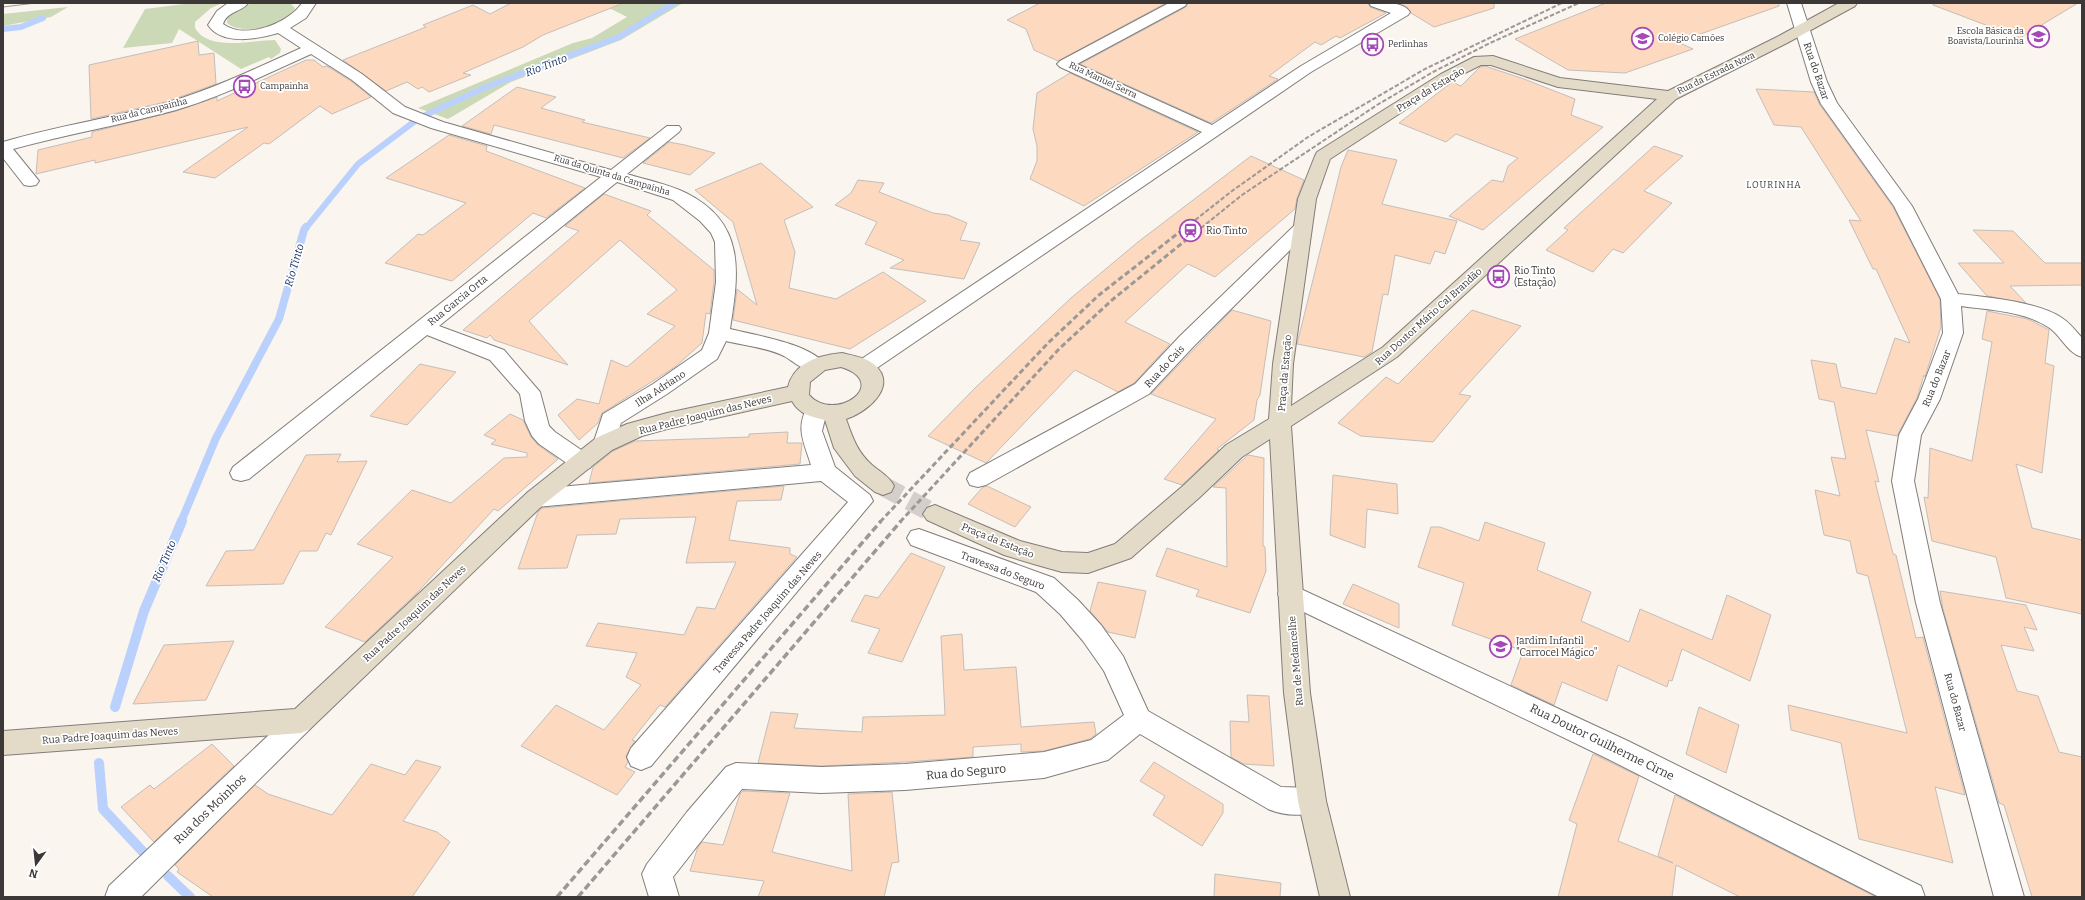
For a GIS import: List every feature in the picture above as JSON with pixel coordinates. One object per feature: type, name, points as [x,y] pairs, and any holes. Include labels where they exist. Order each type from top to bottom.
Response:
[{"type":"street","points":[[241,3],[225,11],[217,18],[216,24],[220,30],[229,33],[245,34],[280,27],[293,22],[301,15],[306,5]]},
{"type":"street","name":"Rua Manuel Serra","points":[[1180,3],[1065,64],[1213,131]]},
{"type":"street","points":[[1376,3],[1403,8]]},
{"type":"street","name":"Rua do Bazar","points":[[1794,3],[1819,82],[1829,104],[1903,206],[1951,299],[1953,333],[1929,399],[1910,435],[1903,481],[1928,603],[2009,897]]},
{"type":"street","name":"Rua da Estrada Nova","points":[[1479,60],[1493,61],[1558,82],[1670,96],[1782,40],[1802,27],[1850,3]]},
{"type":"street","points":[[864,367],[1306,69],[1403,8]]},
{"type":"street","name":"Rua da Quinta da Campainha","points":[[280,27],[358,77],[399,110],[437,125],[543,154],[679,196],[696,208],[720,234],[725,249],[725,296],[719,333]]},
{"type":"street","name":"Rua da Campainha","points":[[3,147],[37,136],[171,106],[222,89],[312,48]]},
{"type":"street","name":"Praça da Estação","points":[[935,514],[1012,548],[1062,562],[1088,563],[1123,551],[1192,491],[1234,451],[1280,422],[1284,364],[1302,228],[1307,199],[1323,156],[1446,77],[1479,60]]},
{"type":"street","name":"Rua Doutor Mário Cal Brandão","points":[[1280,422],[1390,352],[1670,96]]},
{"type":"street","name":"Rua Garcia Orta","points":[[241,473],[612,176],[674,129]]},
{"type":"street","points":[[3,147],[30,181]]},
{"type":"street","name":"Rua do Cais","points":[[978,479],[1142,389],[1187,341],[1302,228]]},
{"type":"street","points":[[1951,299],[1992,304],[2033,314],[2055,322],[2082,350]]},
{"type":"street","points":[[424,326],[497,355],[530,392],[536,421],[540,430],[547,438],[582,462]]},
{"type":"street","points":[[719,333],[788,350],[816,366]]},
{"type":"street","name":"Ilha Adriano","points":[[604,444],[611,419],[660,389],[710,354],[719,333]]},
{"type":"street","points":[[842,360],[854,362],[864,367],[871,374],[874,382],[873,391],[867,399],[858,406],[847,411],[825,412],[803,403],[798,392],[799,382],[806,373],[816,366],[842,360]]},
{"type":"street","name":"Rua Padre Joaquim das Neves","points":[[3,743],[301,721],[536,498],[604,444],[635,430],[667,421],[798,392]]},
{"type":"street","points":[[536,498],[825,472],[811,431],[825,412]]},
{"type":"street","points":[[825,412],[845,448],[863,470],[883,486]]},
{"type":"street","name":"Rua de Medancelhe","points":[[1280,422],[1297,693],[1312,801],[1335,897]]},
{"type":"street","name":"Travessa Padre Joaquim das Neves","points":[[641,758],[862,501],[825,472]]},
{"type":"street","name":"Travessa do Seguro","points":[[919,538],[1045,585],[1069,607],[1092,633],[1114,664],[1139,719]]},
{"type":"street","name":"Rua Doutor Guilherme Cirne","points":[[1290,594],[1618,750],[1910,897]]},
{"type":"street","points":[[1139,719],[1278,800],[1312,801]]},
{"type":"street","name":"Rua do Seguro","points":[[664,897],[657,874],[697,822],[736,776],[821,780],[905,777],[1044,765],[1098,751],[1139,719]]},
{"type":"street","name":"Rua dos Moinhos","points":[[120,897],[301,721]]},
{"type":"green space","points":[[192,3],[222,3],[211,8],[195,22],[195,28],[210,40],[243,43],[275,40],[281,49],[280,53],[271,59],[269,57],[241,69],[179,29],[172,43],[123,48],[145,9]]},
{"type":"green space","points":[[253,3],[290,3],[295,8],[291,15],[274,25],[264,28],[243,29],[234,27],[227,23],[233,12],[241,7]]},
{"type":"green space","points":[[599,3],[683,3],[621,40],[511,82],[448,119],[418,108],[573,43],[592,38],[627,17]]},
{"type":"green space","points":[[68,7],[51,17],[3,26],[3,14]]},
{"type":"building","points":[[511,3],[621,4],[543,35],[523,47],[463,73],[471,75],[429,92],[422,87],[418,89],[407,82],[386,91],[343,60],[426,27],[423,25],[473,5],[490,14]]},
{"type":"building","points":[[1040,3],[1166,3],[1058,61],[1034,50],[1026,29],[1007,20]]},
{"type":"building","points":[[1188,3],[1368,3],[1370,7],[1386,13],[1340,38],[1336,36],[1321,45],[1315,42],[1269,76],[1278,79],[1211,123],[1080,64],[1186,7]]},
{"type":"building","points":[[1398,3],[1494,3],[1494,8],[1434,27],[1411,13],[1407,7]]},
{"type":"building","name":"Colégio Camões","points":[[1606,3],[1779,3],[1779,6],[1678,42],[1693,49],[1625,73],[1568,70],[1515,39]]},
{"type":"building","points":[[1933,3],[2078,3],[2020,38],[1933,5]]},
{"type":"building","points":[[198,41],[199,55],[214,53],[216,84],[166,102],[91,119],[89,65]]},
{"type":"building","points":[[306,60],[314,60],[323,67],[327,66],[351,81],[371,97],[332,114],[320,106],[269,144],[264,143],[215,178],[183,172],[248,127],[95,163],[95,160],[36,174],[38,150],[92,137],[92,132],[176,111],[217,97],[217,101]]},
{"type":"building","points":[[1485,66],[1524,79],[1575,99],[1571,115],[1603,127],[1483,230],[1449,216],[1492,180],[1503,182],[1508,166],[1518,158],[1456,134],[1446,142],[1399,123],[1452,82],[1461,86],[1480,67]]},
{"type":"building","points":[[1070,73],[1198,132],[1084,206],[1030,179],[1037,161],[1037,146],[1033,129],[1037,93]]},
{"type":"building","points":[[517,87],[556,97],[541,108],[585,120],[582,122],[650,138],[623,158],[494,125],[491,134],[462,126]]},
{"type":"building","points":[[1756,89],[1814,92],[1820,105],[1893,207],[1940,299],[1941,327],[1917,398],[1897,436],[1866,430],[1879,482],[1875,481],[1893,554],[1896,555],[1916,638],[1923,637],[1965,795],[1935,787],[1953,863],[1859,839],[1841,743],[1791,730],[1788,705],[1907,733],[1868,576],[1857,573],[1850,541],[1824,535],[1815,490],[1840,496],[1831,457],[1846,459],[1834,402],[1819,399],[1811,360],[1836,364],[1841,387],[1876,394],[1895,338],[1910,343],[1876,269],[1873,269],[1849,220],[1861,221],[1801,127],[1774,125]]},
{"type":"building","points":[[449,135],[487,146],[486,151],[585,188],[546,218],[533,213],[452,281],[385,263],[418,234],[423,235],[466,203],[386,178]]},
{"type":"building","points":[[669,142],[715,153],[690,175],[643,163]]},
{"type":"building","points":[[1654,146],[1683,156],[1644,191],[1672,203],[1623,253],[1613,249],[1593,272],[1546,250],[1568,230],[1564,228]]},
{"type":"building","points":[[1348,150],[1397,160],[1382,204],[1457,221],[1445,254],[1435,251],[1430,264],[1395,255],[1388,295],[1383,294],[1372,352],[1364,357],[1297,344],[1341,167]]},
{"type":"building","points":[[1251,156],[1304,180],[1297,198],[1295,209],[1215,277],[1188,264],[1125,322],[1170,344],[1134,383],[1118,392],[1075,370],[986,463],[928,436],[976,387],[1071,298],[1138,242]]},
{"type":"building","points":[[761,163],[813,207],[784,220],[795,252],[789,288],[836,299],[883,272],[926,301],[850,349],[733,320],[737,289],[757,305],[733,222],[695,190]]},
{"type":"building","points":[[858,180],[884,183],[879,192],[933,213],[948,215],[967,223],[960,240],[980,243],[964,279],[890,268],[904,260],[865,244],[877,222],[835,205],[851,193]]},
{"type":"building","points":[[604,194],[651,211],[647,215],[714,270],[714,282],[710,314],[706,313],[702,343],[675,367],[602,413],[598,423],[579,440],[558,415],[577,399],[599,404],[611,360],[627,367],[675,326],[647,314],[677,290],[620,240],[529,321],[568,365],[494,340],[490,335],[487,338],[463,330],[579,231],[565,226]]},
{"type":"building","points":[[1973,230],[2013,231],[2045,263],[2082,263],[2082,285],[2010,286],[2026,303],[1987,296],[1958,263],[2004,263]]},
{"type":"building","points":[[1232,310],[1271,321],[1260,395],[1257,400],[1254,420],[1217,449],[1219,450],[1182,485],[1164,479],[1216,419],[1151,394]]},
{"type":"building","points":[[1472,310],[1521,326],[1459,394],[1471,396],[1433,442],[1361,436],[1338,423],[1386,377],[1398,384]]},
{"type":"building","points":[[1987,311],[2028,319],[2049,330],[2045,363],[2054,366],[2042,473],[2016,464],[2032,528],[2082,540],[2082,614],[2006,598],[1996,557],[1932,541],[1924,497],[1928,498],[1930,448],[1972,461],[1992,342],[1982,339]]},
{"type":"building","points":[[420,364],[456,372],[407,425],[370,416]]},
{"type":"building","points":[[510,414],[523,420],[531,437],[538,445],[558,459],[498,511],[494,509],[415,595],[365,642],[325,627],[393,557],[357,544],[412,490],[451,503],[504,458],[527,457],[527,453],[491,444],[496,440],[484,435]]},
{"type":"building","points":[[788,432],[787,443],[802,443],[800,464],[589,483],[593,467],[613,451],[635,441],[749,437],[749,434]]},
{"type":"building","points":[[341,454],[337,462],[367,461],[331,535],[326,533],[317,551],[300,551],[283,584],[206,586],[226,551],[254,550],[306,455]]},
{"type":"building","points":[[1248,455],[1264,458],[1263,546],[1265,547],[1266,571],[1250,613],[1196,596],[1199,590],[1156,576],[1167,548],[1227,567],[1226,488],[1213,487]]},
{"type":"building","points":[[1333,475],[1397,484],[1398,514],[1367,509],[1365,548],[1330,535]]},
{"type":"building","points":[[784,486],[781,500],[737,501],[729,540],[790,548],[790,554],[797,557],[665,707],[660,705],[632,740],[635,741],[626,756],[628,762],[625,767],[635,772],[617,795],[521,746],[556,705],[604,730],[641,685],[626,677],[637,653],[586,646],[598,623],[684,635],[697,607],[715,609],[736,562],[686,563],[696,517],[620,519],[616,534],[577,535],[567,568],[518,569],[538,512],[542,508]]},
{"type":"building","points":[[987,486],[1031,507],[1015,527],[968,504],[983,487]]},
{"type":"building","points":[[1485,522],[1545,543],[1537,570],[1591,592],[1581,621],[1629,642],[1640,609],[1712,640],[1727,595],[1771,615],[1750,681],[1682,649],[1672,681],[1669,680],[1667,687],[1618,665],[1607,701],[1562,682],[1554,705],[1511,685],[1523,651],[1452,625],[1464,583],[1418,567],[1431,527],[1440,527],[1479,541]]},
{"type":"building","points":[[911,553],[945,567],[902,662],[868,653],[880,629],[851,621],[865,595],[878,598]]},
{"type":"building","points":[[1098,582],[1146,591],[1135,638],[1108,632],[1090,611]]},
{"type":"building","points":[[1353,584],[1399,604],[1399,628],[1343,604]]},
{"type":"building","points":[[1940,591],[2026,605],[2037,630],[2024,627],[2034,651],[2001,645],[2017,691],[2038,696],[2059,752],[2082,757],[2082,897],[2032,897],[2004,805],[1999,803],[1943,609]]},
{"type":"building","points":[[962,634],[964,670],[1016,667],[1021,727],[1094,722],[1096,734],[1090,739],[1044,751],[1021,752],[1021,744],[973,747],[973,757],[905,762],[821,766],[758,763],[771,712],[798,714],[794,728],[862,732],[863,717],[945,715],[941,636]]},
{"type":"building","points":[[234,641],[206,700],[133,704],[164,645]]},
{"type":"building","points":[[1247,695],[1269,696],[1274,766],[1244,764],[1231,757],[1230,721],[1249,722]]},
{"type":"building","points":[[1699,707],[1739,725],[1726,773],[1686,754]]},
{"type":"building","points":[[212,744],[234,766],[154,842],[121,807],[150,785],[154,789]]},
{"type":"building","points":[[1593,754],[1639,776],[1618,841],[1673,863],[1658,856],[1675,795],[1876,897],[1740,897],[1676,865],[1672,897],[1558,897],[1577,824],[1569,820]]},
{"type":"building","points":[[416,760],[441,767],[403,821],[437,832],[450,842],[412,897],[213,897],[177,872],[179,869],[175,865],[255,785],[268,794],[332,815],[371,764],[405,775]]},
{"type":"building","points":[[1154,762],[1223,804],[1223,813],[1202,846],[1153,815],[1165,796],[1140,781]]},
{"type":"building","points":[[743,791],[790,793],[772,852],[852,871],[848,794],[892,792],[899,862],[892,863],[884,897],[758,897],[764,881],[690,871],[698,847],[702,842],[723,845],[740,794]]},
{"type":"building","points":[[1215,874],[1281,883],[1280,897],[1214,897]]},
{"type":"waterway","name":"Rio Tinto","points":[[306,228],[358,164],[419,118],[486,87],[619,37],[674,3]]},
{"type":"waterway","points":[[3,29],[21,27],[43,18]]},
{"type":"waterway","name":"Rio Tinto","points":[[181,522],[216,438],[279,319],[306,227]]},
{"type":"waterway","name":"Rio Tinto","points":[[115,707],[144,611],[182,521]]},
{"type":"waterway","name":"Rio Tinto","points":[[99,763],[103,809],[146,855]]},
{"type":"waterway","name":"Rio Tinto","points":[[168,876],[190,897]]},
{"type":"tunnel","points":[[883,486],[935,514]]},
{"type":"tram line","points":[[3,7],[36,3]]},
{"type":"railway","points":[[1185,228],[1232,191],[1308,137],[1425,69],[1562,3]]},
{"type":"railway","points":[[1201,228],[1242,195],[1377,105],[1433,72],[1490,43],[1579,3]]},
{"type":"railway","points":[[880,522],[1048,343],[1099,295],[1186,227]]},
{"type":"railway","points":[[900,522],[1059,349],[1112,300],[1202,227]]},
{"type":"railway","points":[[557,897],[881,521]]},
{"type":"railway","points":[[578,897],[901,521]]},
{"type":"place","name":"Escola Básica da Boavista/Lourinha","points":[[2039,36]]},
{"type":"place","name":"Colégio Camões","points":[[1642,38]]},
{"type":"place","name":"Perlinhas","points":[[1372,44]]},
{"type":"place","name":"Campainha","points":[[244,86]]},
{"type":"place","name":"Rio Tinto","points":[[1191,230]]},
{"type":"place","name":"Rio Tinto (Estação)","points":[[1499,276]]},
{"type":"place","name":"Jardim Infantil \"Carrocel Mágico\"","points":[[1500,646]]},
{"type":"district","name":"LOURINHA","points":[[1774,185]]}]
